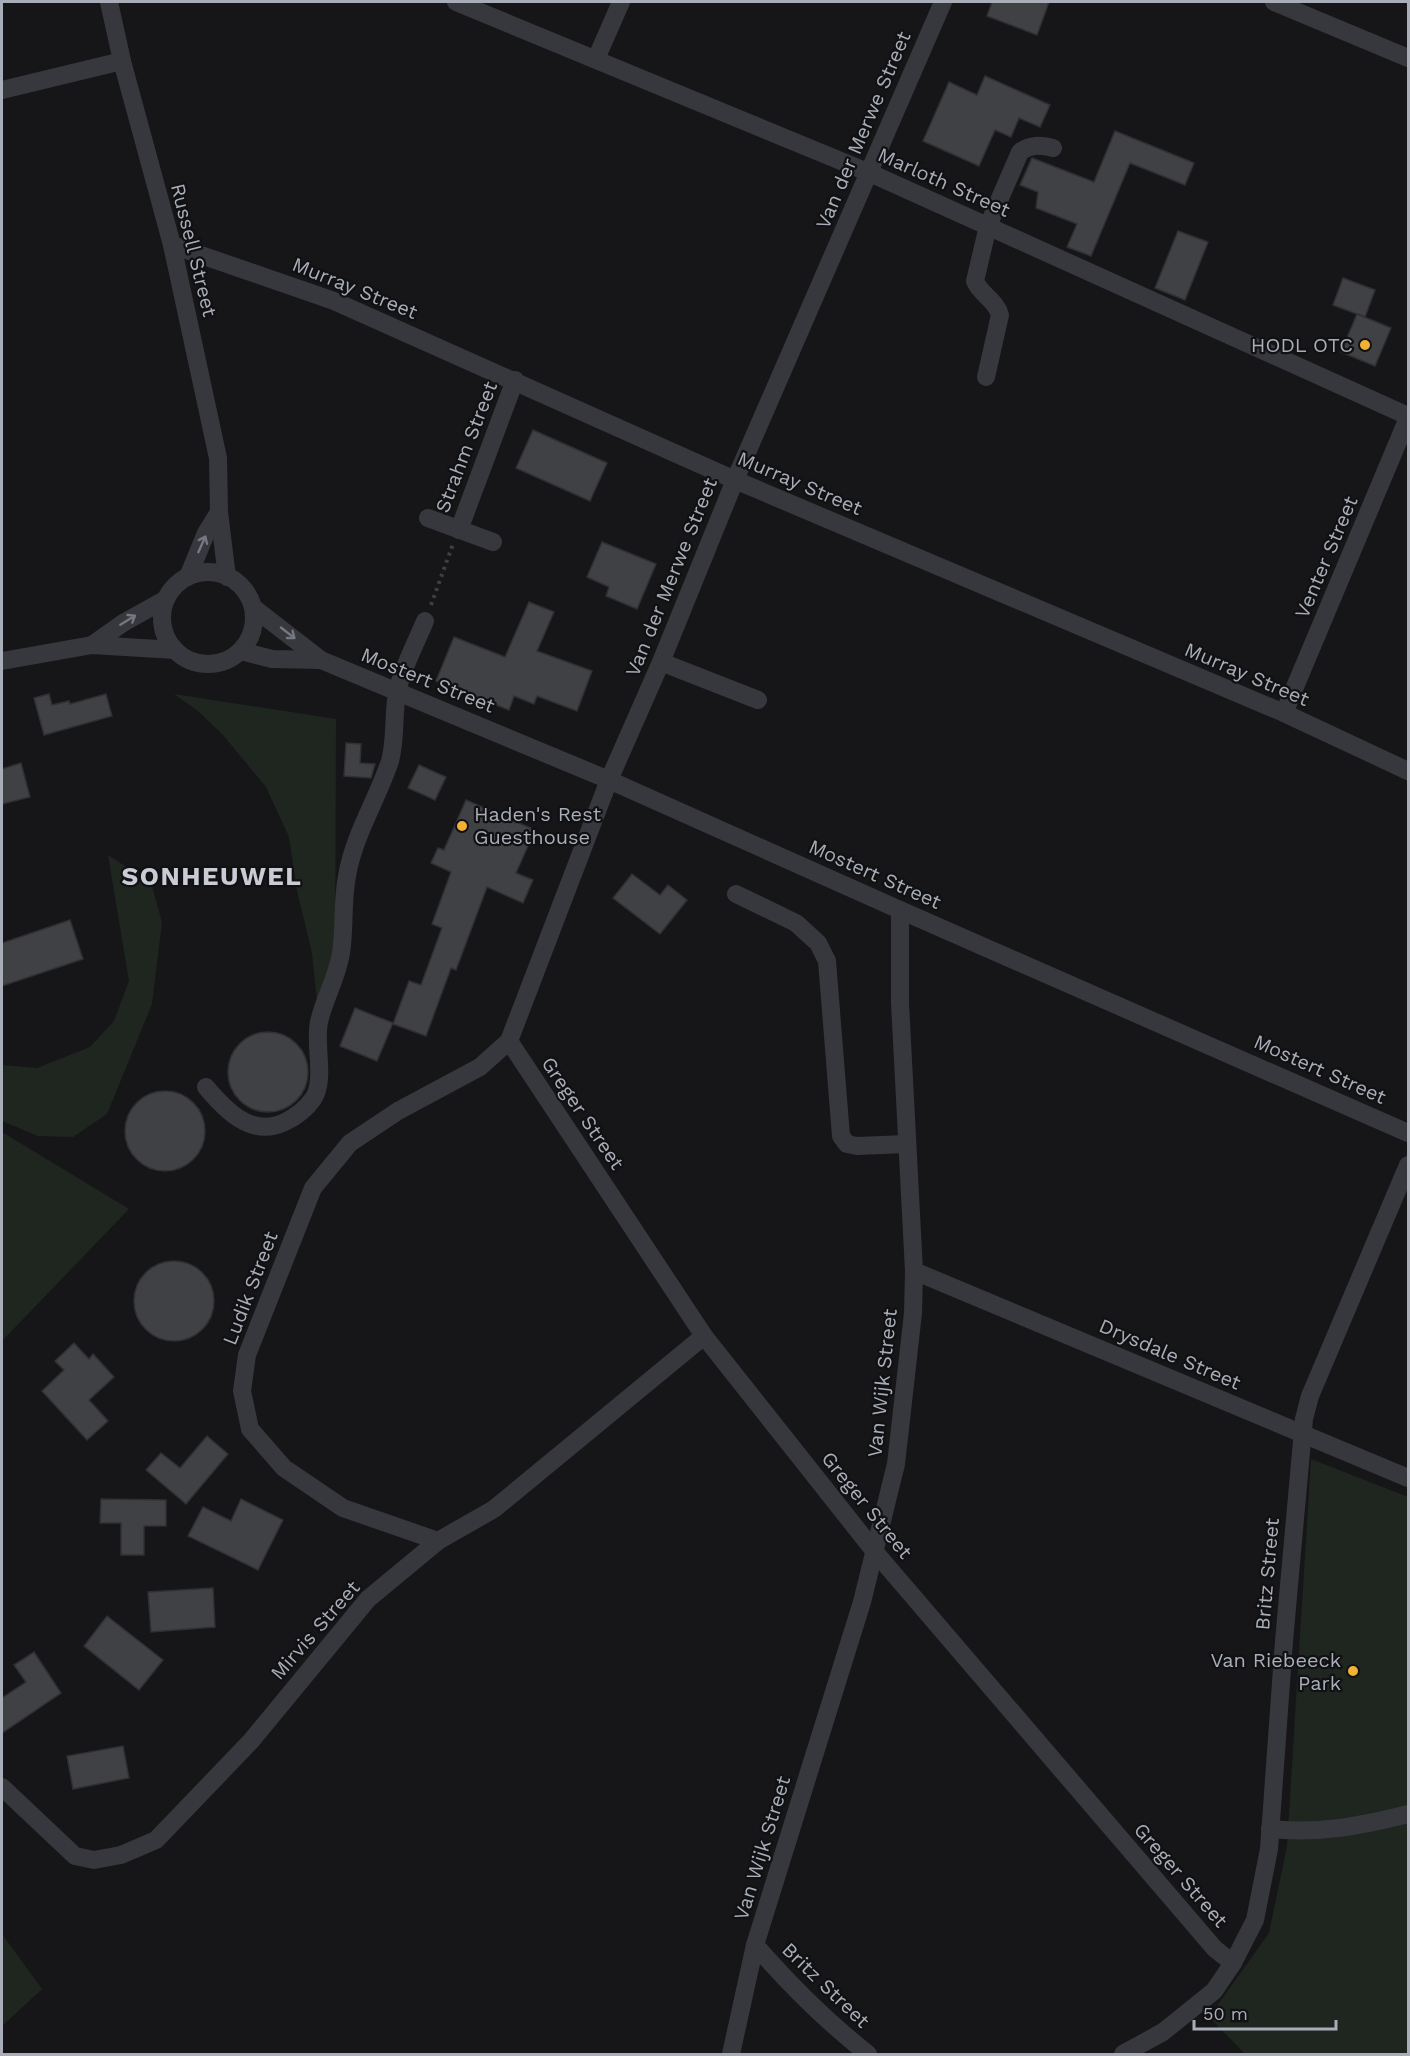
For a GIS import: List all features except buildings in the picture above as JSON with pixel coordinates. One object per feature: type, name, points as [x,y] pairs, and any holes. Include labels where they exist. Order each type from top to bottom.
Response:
[{"type":"street","name":"Russell Street","points":[[109,2],[122,61],[172,245],[218,458],[219,512],[227,577]]},
{"type":"street","name":"Marloth Street","points":[[456,2],[870,173],[1408,417]]},
{"type":"street","points":[[596,59],[621,2]]},
{"type":"street","name":"Van der Merwe Street","points":[[509,1041],[609,780],[661,662],[735,480],[943,2]]},
{"type":"street","points":[[1274,2],[1408,58]]},
{"type":"street","points":[[2,90],[122,61]]},
{"type":"street","points":[[986,377],[1000,315],[996,305],[975,281],[988,226],[1020,152],[1026,147],[1038,145],[1053,148]]},
{"type":"street","name":"Murray Street","points":[[172,245],[334,301],[735,480],[1284,713],[1408,771]]},
{"type":"street","name":"Strahm Street","points":[[459,530],[515,380]]},
{"type":"street","name":"Venter Street","points":[[1284,713],[1408,417]]},
{"type":"street","points":[[188,577],[206,533],[219,512]]},
{"type":"street","points":[[428,518],[493,542]]},
{"type":"street","points":[[207,572],[227,577],[241,585],[254,608],[252,635],[242,651],[227,661],[208,664],[189,660],[175,650],[167,638],[162,617],[166,599],[176,585],[188,577],[207,572]]},
{"type":"street","points":[[92,645],[166,599]]},
{"type":"street","name":"Mostert Street","points":[[254,608],[321,660],[609,780],[1408,1133]]},
{"type":"street","points":[[206,1087],[222,1106],[238,1119],[260,1128],[274,1127],[287,1121],[301,1112],[314,1097],[318,1079],[319,1022],[335,978],[341,952],[346,877],[356,842],[391,758],[397,691],[425,621]]},
{"type":"street","points":[[2,662],[92,645],[175,650]]},
{"type":"street","name":"Mostert Street","points":[[242,651],[272,659],[321,660]]},
{"type":"street","points":[[661,662],[758,700]]},
{"type":"street","points":[[736,894],[796,923],[818,943],[826,961],[841,1136],[847,1144],[857,1146],[907,1144]]},
{"type":"street","name":"Van Wijk Street","points":[[732,2055],[755,1945],[862,1602],[896,1464],[913,1313],[914,1271],[900,1003],[900,910]]},
{"type":"street","name":"Greger Street","points":[[509,1041],[704,1336],[875,1552],[1215,1949],[1233,1963]]},
{"type":"street","name":"Ludik Street","points":[[438,1541],[343,1508],[284,1468],[250,1430],[242,1391],[247,1355],[313,1188],[350,1143],[398,1111],[480,1067],[509,1041]]},
{"type":"street","name":"Britz Street","points":[[1123,2055],[1163,2032],[1214,1991],[1233,1963],[1255,1920],[1269,1849],[1302,1433],[1310,1396],[1408,1165]]},
{"type":"street","name":"Drysdale Street","points":[[914,1271],[1408,1478]]},
{"type":"street","name":"Mirvis Street","points":[[2,1787],[75,1856],[94,1860],[121,1855],[156,1840],[251,1741],[368,1599],[438,1541],[494,1509],[704,1336]]},
{"type":"street","points":[[1270,1830],[1304,1831],[1353,1827],[1408,1814]]},
{"type":"street","name":"Britz Street","points":[[755,1945],[782,1976],[840,2032],[868,2055]]},
{"type":"path","points":[[425,621],[459,530]]},
{"type":"shaded area","points":[[174,694],[336,719],[335,978],[319,1022],[312,953],[297,891],[289,837],[266,787],[223,735],[198,711]]},
{"type":"shaded area","points":[[108,855],[151,883],[162,922],[152,1004],[107,1114],[73,1137],[38,1136],[2,1121],[2,1065],[37,1068],[90,1047],[114,1021],[129,981]]},
{"type":"shaded area","points":[[2,1132],[129,1209],[2,1341]]},
{"type":"shaded area","name":"Van Riebeeck Park","points":[[1311,1459],[1408,1497],[1408,2054],[1245,2054],[1209,2017],[1269,1933],[1287,1846]]},
{"type":"shaded area","points":[[2,1934],[42,1989],[2,2026]]},
{"type":"place","name":"HODL OTC","points":[[1365,345]]},
{"type":"place","name":"Haden's Rest Guesthouse","points":[[462,826]]},
{"type":"place","name":"Van Riebeeck Park","points":[[1353,1671]]},
{"type":"district","name":"SONHEUWEL","points":[[212,876]]}]
